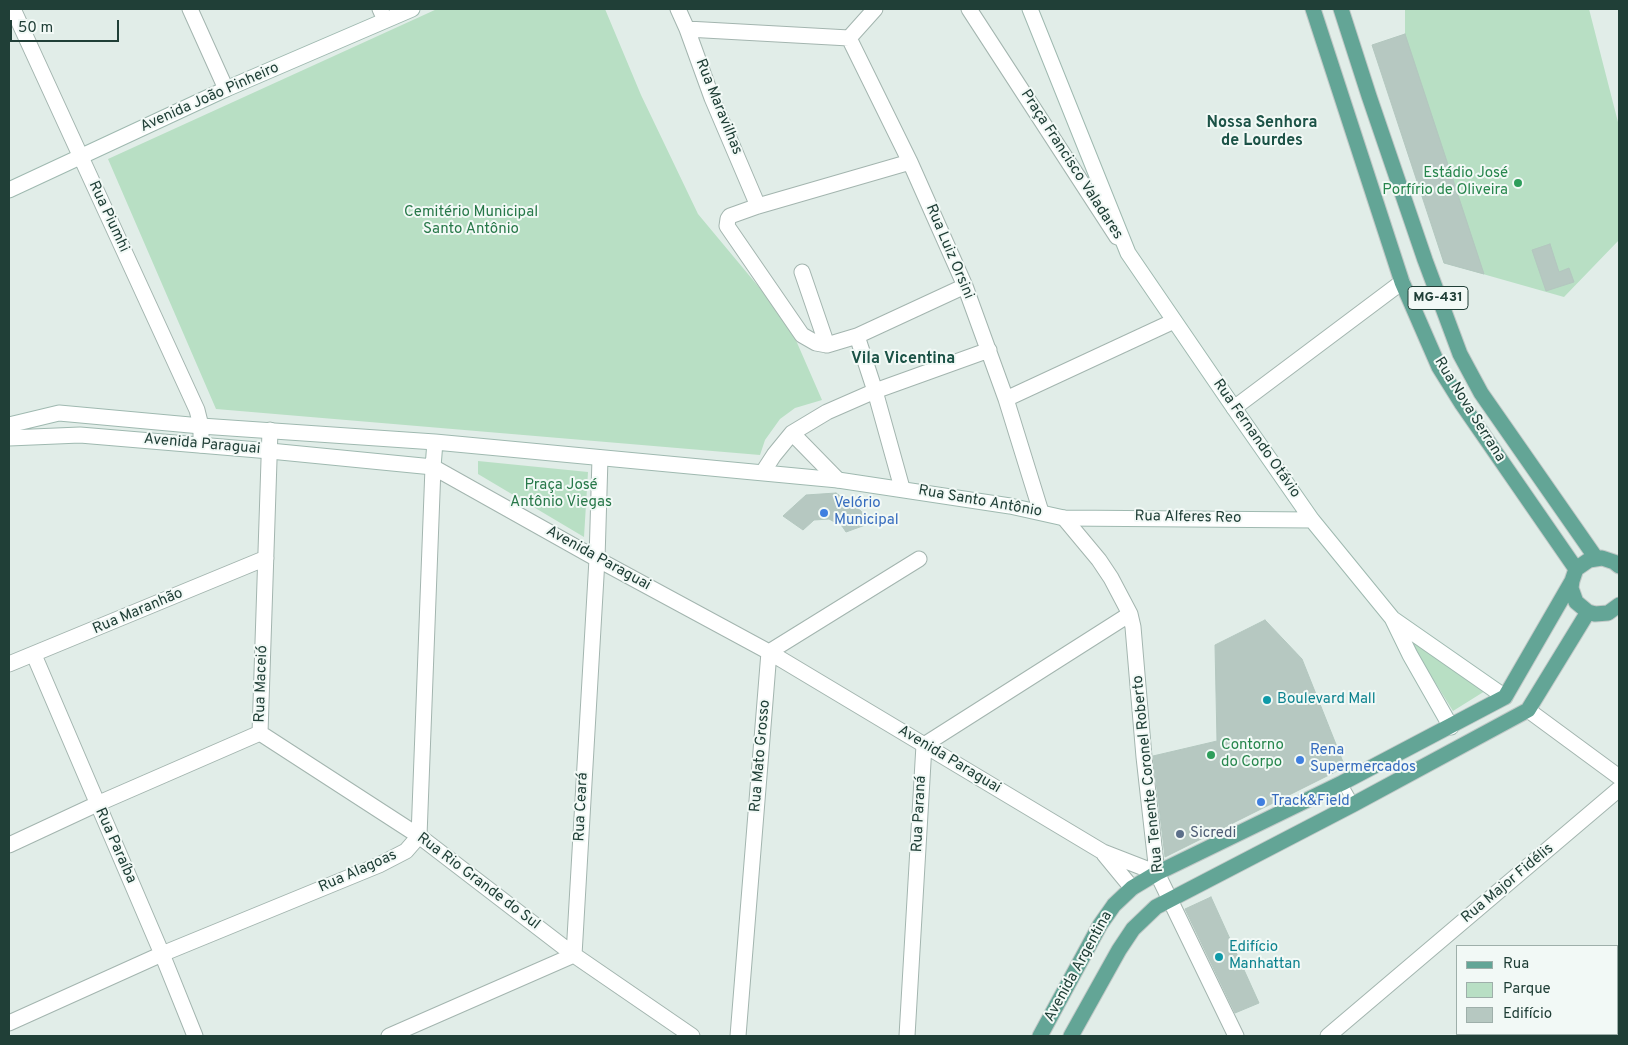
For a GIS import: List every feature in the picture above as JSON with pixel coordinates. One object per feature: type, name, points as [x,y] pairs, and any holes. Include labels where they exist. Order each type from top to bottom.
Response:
[{"type":"main road","name":"Rua Nova Serrana","points":[[1313,9],[1402,282],[1439,367],[1574,575],[1571,588],[1576,602],[1588,612]]},
{"type":"main road","name":"Rua Nova Serrana","points":[[1341,9],[1418,242],[1460,354],[1481,393],[1611,561]]},
{"type":"main road","points":[[1505,697],[1582,564],[1611,561]]},
{"type":"main road","points":[[1528,710],[1588,612],[1595,614],[1608,612],[1619,605]]},
{"type":"main road","name":"Avenida Argentina","points":[[1040,1036],[1100,925],[1114,905],[1132,888],[1157,873],[1342,783],[1505,697]]},
{"type":"main road","name":"Avenida Argentina","points":[[1071,1036],[1119,950],[1133,929],[1156,906],[1354,804],[1528,710]]},
{"type":"street","name":"Rua Piumhi","points":[[13,9],[197,410],[201,426],[201,445]]},
{"type":"street","points":[[190,9],[226,89]]},
{"type":"street","name":"Avenida João Pinheiro","points":[[9,190],[383,15],[412,9]]},
{"type":"street","name":"Rua Maravilhas","points":[[678,9],[712,98],[758,206]]},
{"type":"street","points":[[687,29],[849,38],[875,9]]},
{"type":"street","name":"Praça Francisco Valadares","points":[[970,9],[1128,253]]},
{"type":"street","name":"Praça Francisco Valadares","points":[[1030,9],[1128,253]]},
{"type":"street","name":"Rua Luiz Orsini","points":[[849,38],[910,162],[965,286],[1006,399],[1041,512]]},
{"type":"street","points":[[910,162],[758,206],[730,216],[727,222],[730,231],[802,335],[810,341],[827,345],[857,336],[965,286]]},
{"type":"street","name":"Rua Fernando Otávio","points":[[1128,253],[1312,520],[1392,618]]},
{"type":"street","points":[[802,272],[827,345]]},
{"type":"street","points":[[1234,408],[1402,282]]},
{"type":"street","points":[[1006,399],[1174,321]]},
{"type":"street","points":[[857,336],[875,391],[902,488]]},
{"type":"street","points":[[763,472],[792,433],[827,412],[875,391],[988,350]]},
{"type":"street","name":"Avenida Paraguai","points":[[9,425],[59,413],[201,426],[435,442]]},
{"type":"street","name":"Rua Maceió","points":[[9,845],[97,804],[260,733],[270,430]]},
{"type":"street","points":[[792,433],[838,480]]},
{"type":"street","name":"Avenida Paraguai","points":[[9,438],[80,436],[270,451],[433,467],[769,652],[1103,852],[1157,873]]},
{"type":"street","points":[[420,836],[435,442],[600,458]]},
{"type":"street","name":"Rua Santo Antônio","points":[[600,458],[763,472],[902,488],[1041,512],[1064,518]]},
{"type":"street","name":"Rua Ceará","points":[[574,955],[597,559],[600,458]]},
{"type":"street","points":[[924,745],[1130,614],[1099,560],[1064,518]]},
{"type":"street","name":"Rua Alferes Reo","points":[[1064,518],[1312,520]]},
{"type":"street","name":"Rua Maranhão","points":[[9,664],[266,558]]},
{"type":"street","points":[[769,652],[919,559]]},
{"type":"street","name":"Rua Tenente Coronel Roberto","points":[[1130,614],[1134,636],[1144,757],[1157,873],[1236,1036]]},
{"type":"street","points":[[1392,618],[1505,697]]},
{"type":"street","points":[[1392,618],[1451,726]]},
{"type":"street","name":"Rua Mato Grosso","points":[[738,1036],[769,652]]},
{"type":"street","name":"Rua Paraíba","points":[[34,655],[162,954],[195,1036]]},
{"type":"street","points":[[1528,710],[1619,777]]},
{"type":"street","name":"Rua Rio Grande do Sul","points":[[260,733],[420,836],[574,955],[692,1036]]},
{"type":"street","name":"Rua Paraná","points":[[907,1036],[924,745]]},
{"type":"street","name":"Rua Major Fidélis","points":[[1328,1036],[1619,789]]},
{"type":"street","name":"Rua Alagoas","points":[[9,1023],[162,954],[379,865],[406,851],[420,836]]},
{"type":"street","name":"Avenida Paraguai","points":[[1103,852],[1132,888]]},
{"type":"street","points":[[389,1036],[574,955]]},
{"type":"lane","points":[[1342,783],[1354,804]]},
{"type":"shaded area","points":[[1599,1035],[1600,1036],[1484,1036]]},
{"type":"green space","name":"Cemitério Municipal Santo Antônio","points":[[437,9],[605,9],[641,95],[698,214],[788,322],[822,400],[795,408],[780,419],[765,440],[760,455],[216,409],[108,159]]},
{"type":"green space","name":"Estádio José Porfírio de Oliveira","points":[[1405,9],[1589,9],[1619,126],[1619,240],[1564,297],[1444,263],[1373,45],[1405,34]]},
{"type":"green space","name":"Praça José Antônio Viegas","points":[[478,461],[588,472],[584,537],[478,474]]},
{"type":"green space","points":[[1403,631],[1485,691],[1453,711]]},
{"type":"building","points":[[1405,34],[1484,274],[1444,263],[1372,45]]},
{"type":"building","points":[[1550,244],[1559,272],[1569,268],[1574,282],[1546,291],[1532,250]]},
{"type":"building","name":"Velório Municipal","points":[[836,493],[861,511],[868,524],[846,532],[842,526],[829,519],[814,520],[803,530],[783,516],[806,495]]},
{"type":"building","name":"Boulevard Mall","points":[[1265,620],[1302,659],[1345,767],[1165,857],[1153,756],[1217,741],[1215,645]]},
{"type":"building","name":"Edifício Manhattan","points":[[1211,897],[1259,1003],[1235,1013],[1185,909]]},
{"type":"place","name":"Estádio José Porfírio de Oliveira","points":[[1518,183]]},
{"type":"place","name":"Velório Municipal","points":[[824,513]]},
{"type":"place","name":"Boulevard Mall","points":[[1267,700]]},
{"type":"place","name":"Contorno do Corpo","points":[[1211,755]]},
{"type":"place","name":"Rena Supermercados","points":[[1300,760]]},
{"type":"place","name":"Track&Field","points":[[1261,802]]},
{"type":"place","name":"Sicredi","points":[[1180,834]]},
{"type":"place","name":"Edifício Manhattan","points":[[1219,957]]},
{"type":"district","name":"Nossa Senhora de Lourdes","points":[[1262,133]]},
{"type":"district","name":"Vila Vicentina","points":[[903,360]]}]
